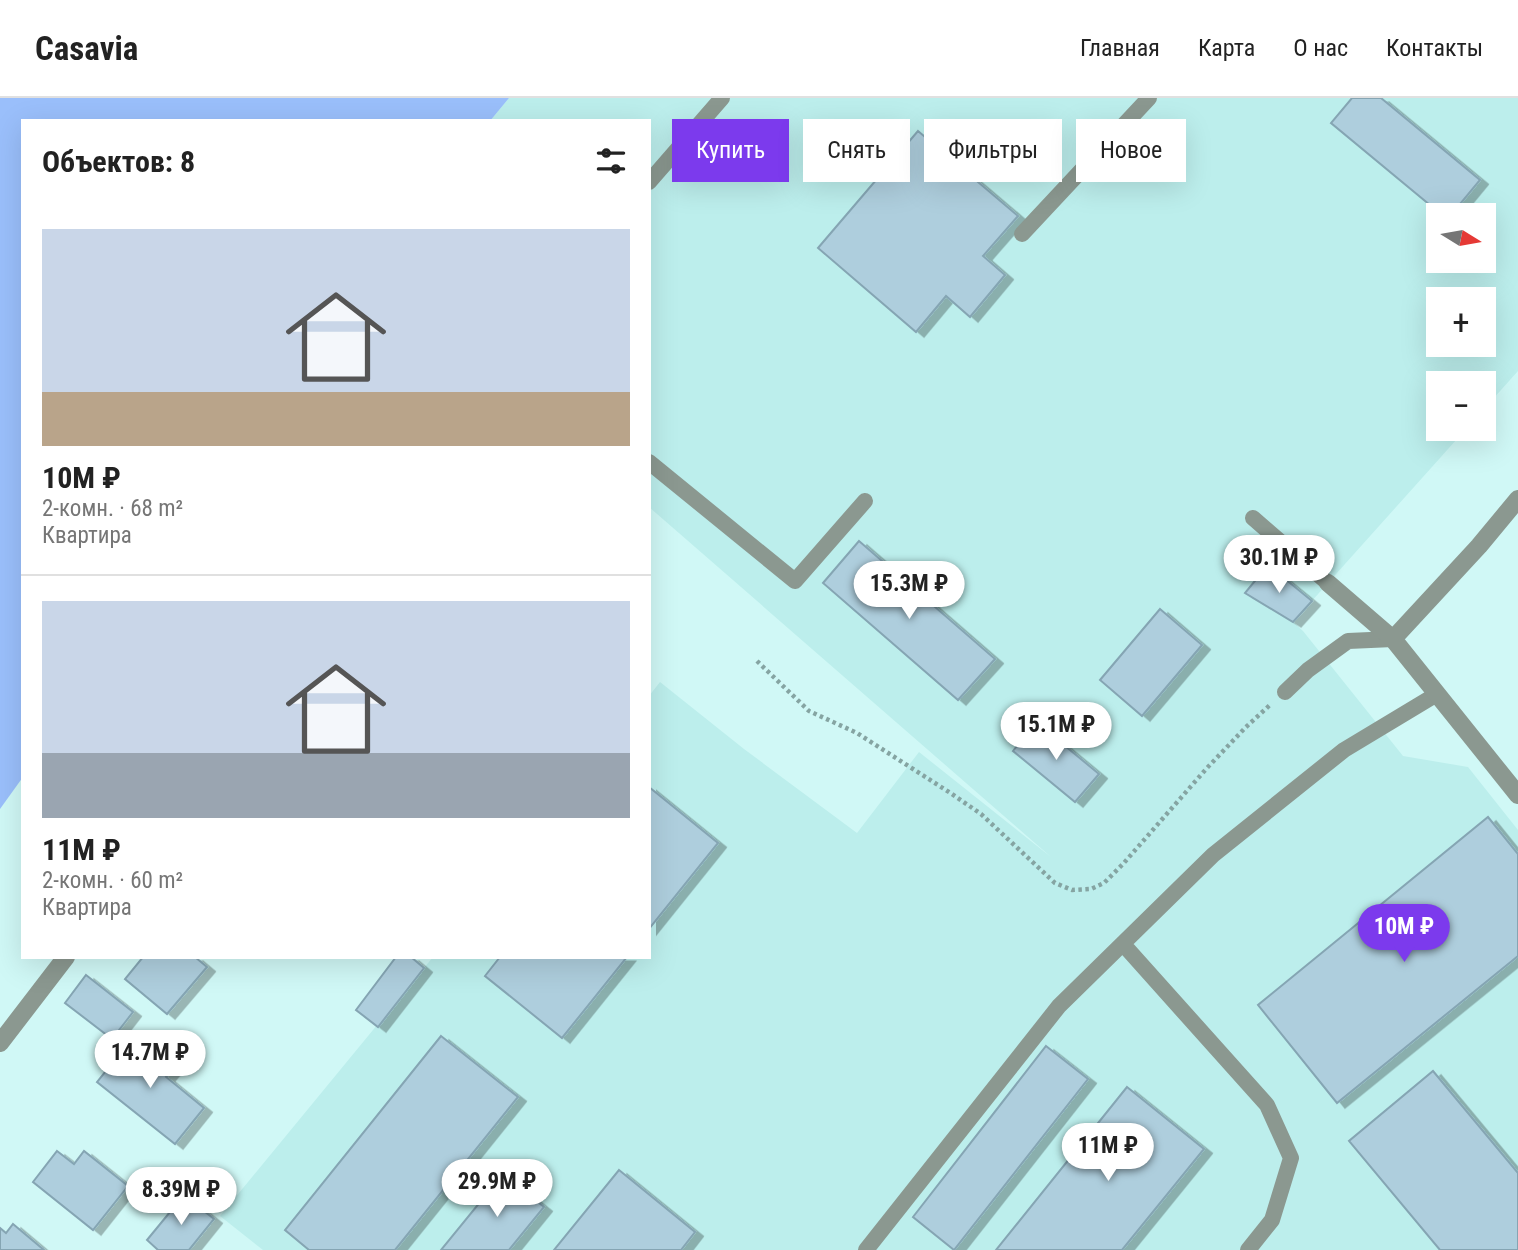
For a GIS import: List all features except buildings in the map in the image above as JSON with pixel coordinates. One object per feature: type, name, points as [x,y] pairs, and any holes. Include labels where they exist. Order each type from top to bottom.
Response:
[{"type":"street","points":[[1393,639],[1479,546],[1518,499]]},
{"type":"street","points":[[1328,583],[1393,639],[1518,794]]},
{"type":"street","points":[[0,1043],[64,959]]},
{"type":"lane","points":[[651,180],[722,98]]},
{"type":"lane","points":[[1022,234],[1149,98]]},
{"type":"lane","points":[[651,464],[795,581],[865,501]]},
{"type":"lane","points":[[1253,518],[1328,583]]},
{"type":"lane","points":[[1285,692],[1308,670],[1349,641],[1393,639]]},
{"type":"lane","points":[[866,1250],[1059,1006],[1213,855],[1345,750],[1437,694]]},
{"type":"lane","points":[[1123,944],[1267,1105],[1291,1158],[1272,1220],[1248,1250]]},
{"type":"path","points":[[757,661],[809,711],[857,733],[952,794],[981,814],[1055,883],[1072,890],[1091,889],[1104,883],[1207,768],[1246,727],[1285,692]]},
{"type":"shaded area","points":[[509,98],[1518,98],[1518,371],[1496,396],[1496,371],[1426,371],[1426,441],[1455,441],[1293,622],[1403,756],[1468,767],[1518,830],[1518,1250],[263,1250],[220,1216],[431,959],[651,959],[651,693],[660,682],[857,833],[919,752],[1051,857],[651,509],[651,119],[492,119]]},
{"type":"water","points":[[0,98],[509,98],[492,119],[21,119],[21,780],[0,809]]}]
